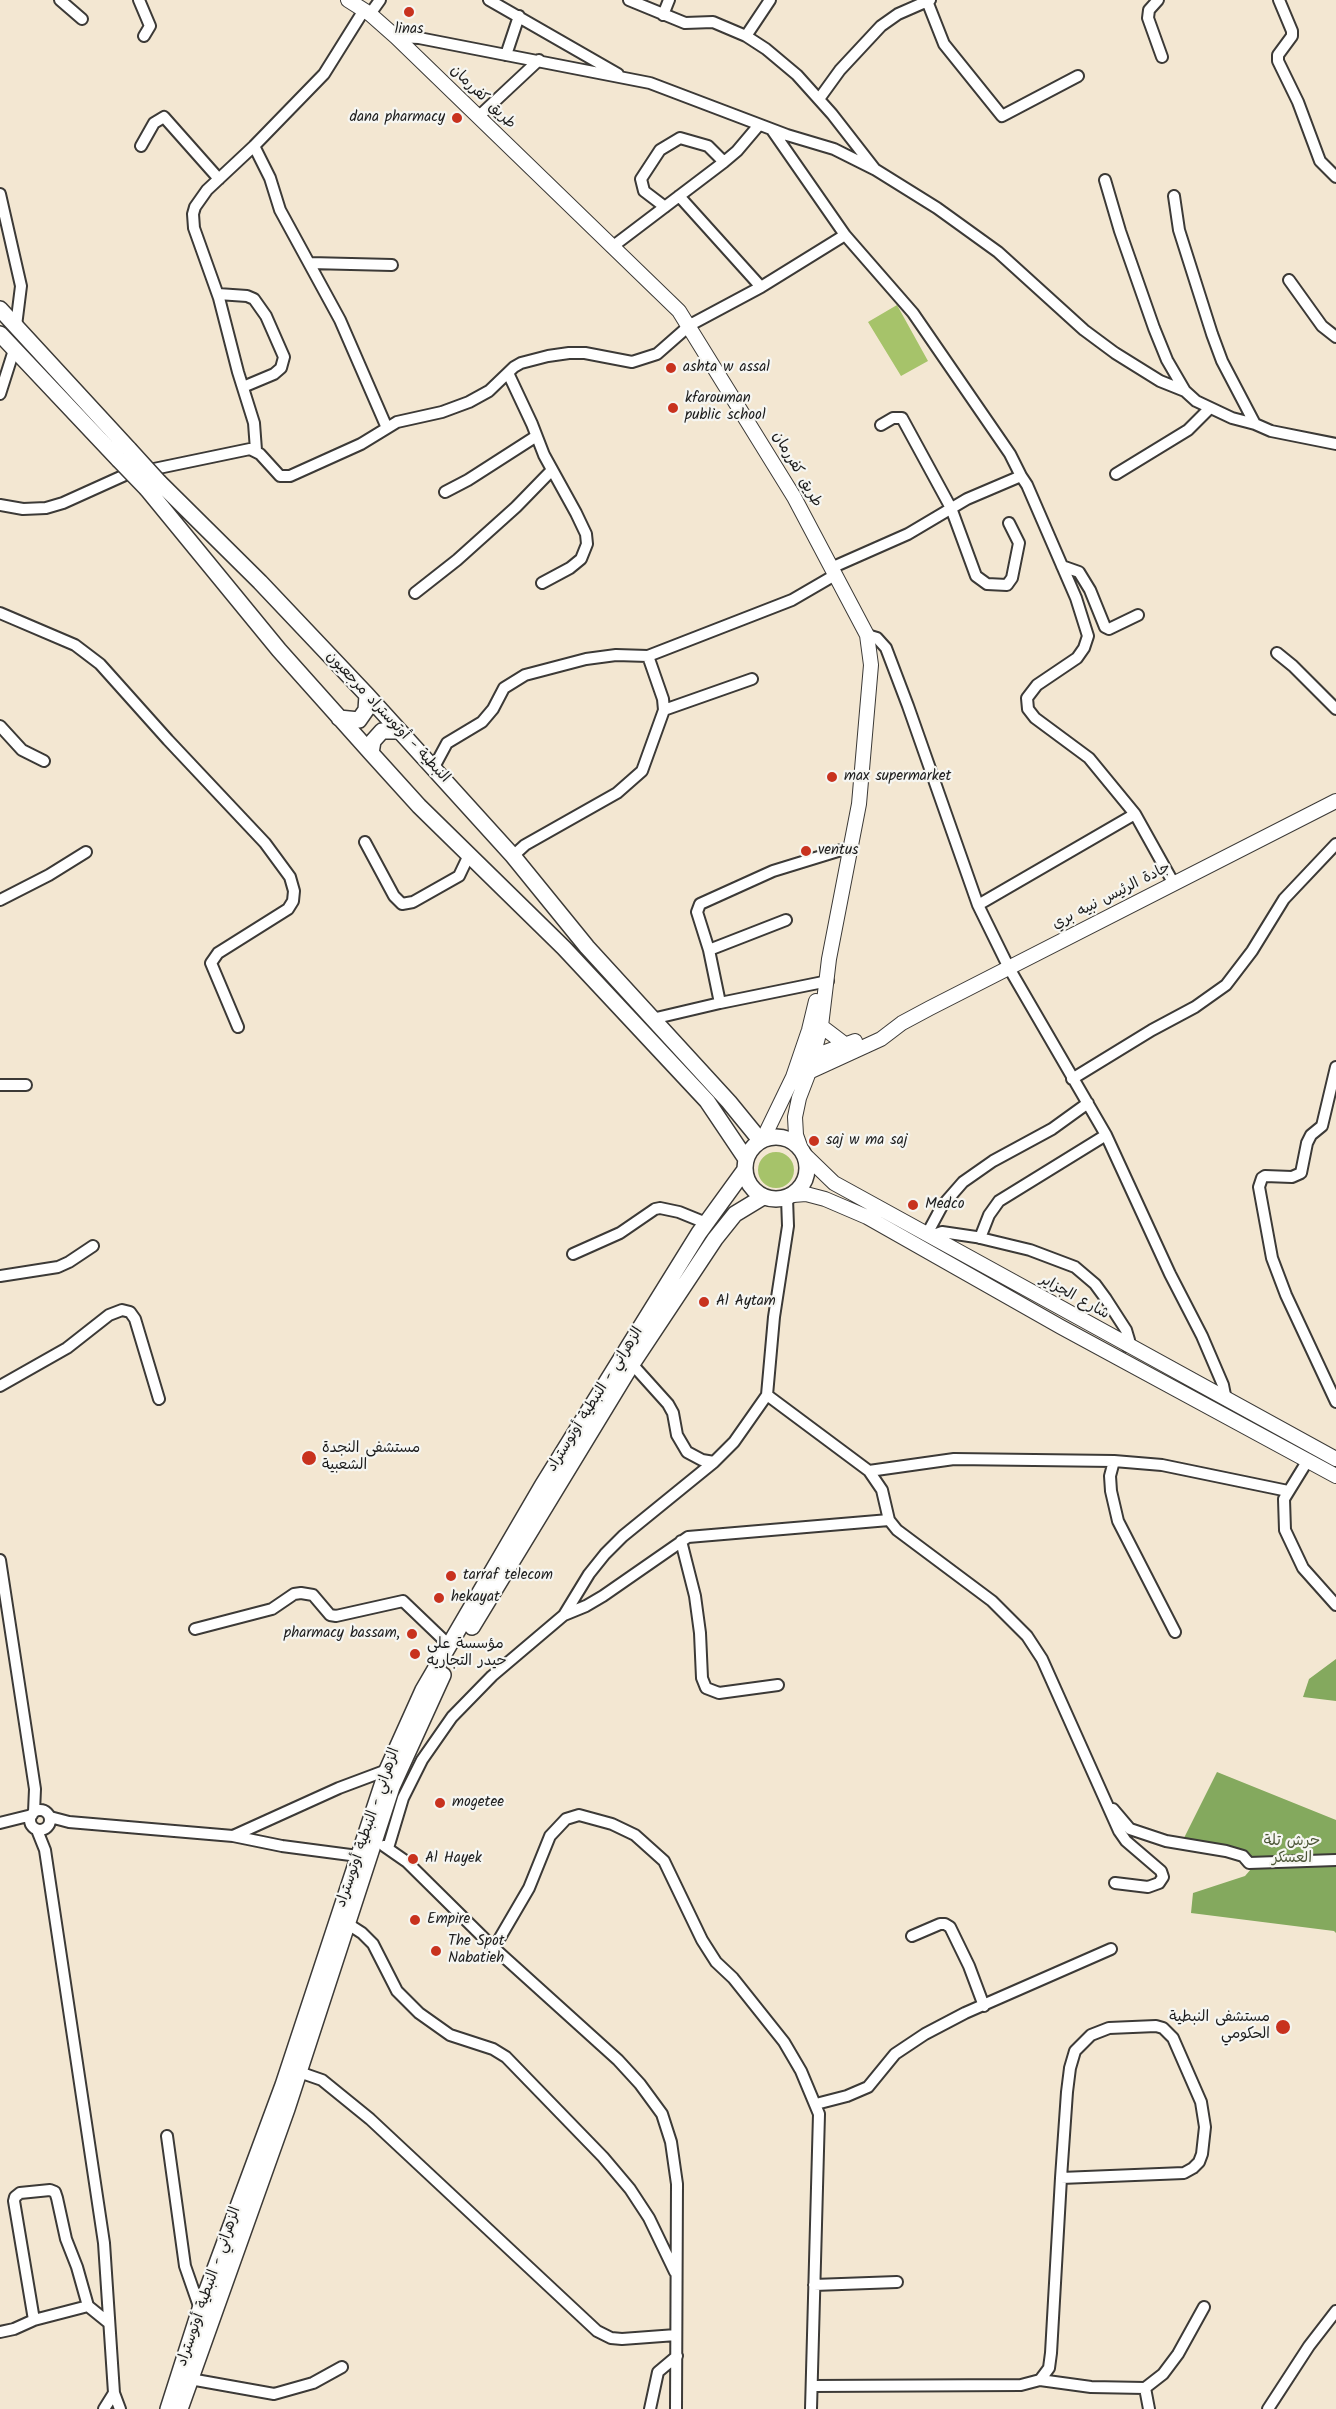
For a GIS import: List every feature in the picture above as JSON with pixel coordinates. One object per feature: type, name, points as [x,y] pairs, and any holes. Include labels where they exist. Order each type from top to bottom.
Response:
[{"type":"highway","name":"النبطية - أوتوستراد مرجعيون","points":[[0,309],[124,455]]},
{"type":"highway","name":"النبطية - أوتوستراد مرجعيون","points":[[0,334],[153,485],[260,582],[367,695],[513,856],[547,900],[762,1140]]},
{"type":"highway","name":"النبطية - أوتوستراد مرجعيون","points":[[153,485],[279,650],[371,753],[469,855],[564,948],[700,1094],[745,1165]]},
{"type":"highway","points":[[339,718],[359,720],[366,710],[367,695]]},
{"type":"highway","points":[[371,753],[377,735],[382,731],[399,731]]},
{"type":"highway","points":[[777,1136],[790,1140],[803,1151],[808,1165],[807,1177],[801,1188],[790,1197],[775,1200],[763,1197],[747,1182],[745,1165],[754,1145],[762,1140],[777,1136]]},
{"type":"highway","name":"الزهراني - النبطية أوتوستراد","points":[[168,2409],[200,2310],[283,2085],[387,1770],[423,1690],[542,1486],[706,1222],[745,1165]]},
{"type":"highway","name":"الزهراني - النبطية أوتوستراد","points":[[180,2409],[299,2072],[348,1924],[382,1845],[392,1786],[447,1668],[632,1364],[715,1239],[735,1214],[763,1197]]},
{"type":"main road","name":"طريق كفررمان","points":[[348,0],[367,12],[396,37],[679,311],[690,325],[788,488],[867,635],[871,665],[859,804],[824,981]]},
{"type":"main road","name":"جادة الرئيس نبيه بري","points":[[902,1023],[1336,801]]},
{"type":"main road","points":[[803,1151],[796,1135],[795,1118],[821,1026],[824,981]]},
{"type":"main road","points":[[762,1140],[793,1077],[824,981]]},
{"type":"main road","points":[[797,1062],[813,1058],[902,1023]]},
{"type":"main road","points":[[793,1077],[881,1039],[902,1023]]},
{"type":"main road","points":[[821,1026],[829,1035],[846,1045]]},
{"type":"main road","name":"شارع الجزاير","points":[[803,1151],[834,1183],[1336,1459]]},
{"type":"main road","name":"شارع الجزاير","points":[[790,1197],[806,1194],[825,1199],[867,1217],[1061,1327],[1336,1476]]},
{"type":"street","points":[[60,0],[82,19]]},
{"type":"street","points":[[139,0],[150,26],[144,36]]},
{"type":"street","points":[[380,0],[367,12],[324,74],[219,179],[195,207],[193,221],[218,294],[254,423],[256,450],[280,476],[290,476],[361,444],[397,422],[442,412],[469,402],[489,391],[521,363],[559,354],[585,353],[632,362],[645,360],[657,354],[690,325],[761,287],[845,235]]},
{"type":"street","points":[[489,0],[626,79]]},
{"type":"street","points":[[629,0],[685,23],[713,22],[746,36],[766,49],[797,75],[819,99],[876,170]]},
{"type":"street","points":[[663,15],[669,0]]},
{"type":"street","points":[[746,36],[770,0]]},
{"type":"street","points":[[1158,0],[1149,10],[1148,18],[1162,57]]},
{"type":"street","points":[[1279,0],[1292,36],[1278,55],[1278,61],[1298,102],[1320,161],[1336,177]]},
{"type":"street","points":[[819,99],[840,70],[881,26],[898,14],[929,1],[944,44],[1002,116],[1078,76]]},
{"type":"street","points":[[506,55],[519,16]]},
{"type":"street","points":[[396,37],[419,38],[650,83],[772,130],[834,149],[876,170],[937,208],[998,252],[1084,330],[1115,353],[1160,381],[1185,391]]},
{"type":"street","points":[[478,117],[538,60]]},
{"type":"street","points":[[141,146],[154,123],[164,117],[219,179]]},
{"type":"street","points":[[612,247],[724,162],[737,151],[759,124]]},
{"type":"street","points":[[772,130],[845,235],[913,313],[1010,454],[1027,485],[1076,598],[1088,636],[1077,658],[1037,685],[1027,698],[1028,709],[1035,718],[1089,758],[1135,814],[1174,884]]},
{"type":"street","points":[[665,207],[644,191],[641,179],[660,150],[680,138],[708,146],[724,162]]},
{"type":"street","points":[[254,146],[270,178],[280,210],[340,320],[387,428]]},
{"type":"street","points":[[1105,180],[1154,328],[1167,360],[1185,391],[1196,402],[1232,418],[1271,431],[1336,444]]},
{"type":"street","points":[[0,194],[21,286],[21,302],[16,327]]},
{"type":"street","points":[[679,196],[761,287]]},
{"type":"street","points":[[1174,196],[1179,230],[1212,334],[1222,362],[1255,424]]},
{"type":"street","points":[[310,263],[392,265]]},
{"type":"street","points":[[1289,280],[1322,326],[1336,337]]},
{"type":"street","points":[[218,294],[247,296],[254,299],[266,316],[284,357],[281,368],[274,374],[243,387]]},
{"type":"street","points":[[0,394],[14,350]]},
{"type":"street","points":[[508,373],[532,424],[535,437],[586,534],[585,552],[575,563],[542,583]]},
{"type":"street","points":[[1116,474],[1188,430],[1209,409]]},
{"type":"street","points":[[881,425],[893,418],[902,418],[951,508],[976,576],[987,584],[1007,585],[1012,578],[1018,543],[1009,524]]},
{"type":"street","points":[[445,492],[535,437]]},
{"type":"street","points":[[0,505],[23,509],[46,508],[63,503],[125,475],[256,450]]},
{"type":"street","points":[[415,593],[457,560],[516,507],[552,470]]},
{"type":"street","points":[[433,769],[447,743],[483,722],[493,709],[504,687],[525,675],[586,659],[616,655],[648,656],[792,600],[833,572],[935,520],[951,508],[1021,476]]},
{"type":"street","points":[[1062,566],[1079,572],[1090,590],[1105,627],[1109,629],[1138,615]]},
{"type":"street","points":[[0,614],[75,645],[100,664],[265,843],[290,877],[294,891],[288,909],[218,953],[211,963],[238,1027]]},
{"type":"street","points":[[867,635],[877,638],[886,648],[978,905],[1009,968],[1106,1135],[1170,1274],[1202,1336],[1223,1385],[1226,1400]]},
{"type":"street","points":[[1276,654],[1293,666],[1336,709]]},
{"type":"street","points":[[513,856],[525,845],[617,793],[639,776],[664,710],[663,699],[648,656]]},
{"type":"street","points":[[664,710],[752,679]]},
{"type":"street","points":[[0,726],[21,750],[44,761]]},
{"type":"street","points":[[978,905],[1135,814]]},
{"type":"street","points":[[365,842],[394,896],[402,904],[413,902],[459,876],[469,855]]},
{"type":"street","points":[[1072,1079],[1152,1030],[1195,1007],[1226,986],[1252,951],[1284,898],[1336,844]]},
{"type":"street","points":[[720,1003],[709,950],[696,912],[700,904],[773,871],[851,847]]},
{"type":"street","points":[[0,900],[49,875],[86,852]]},
{"type":"street","points":[[709,950],[786,920]]},
{"type":"street","points":[[652,1019],[824,981]]},
{"type":"street","points":[[1336,1067],[1322,1126],[1311,1135],[1306,1143],[1301,1173],[1292,1177],[1265,1176],[1260,1181],[1259,1187],[1265,1227],[1277,1272],[1336,1402]]},
{"type":"street","points":[[0,1085],[26,1085]]},
{"type":"street","points":[[929,1235],[942,1206],[963,1182],[993,1161],[1052,1129],[1088,1103]]},
{"type":"street","points":[[980,1238],[989,1215],[999,1201],[1106,1135]]},
{"type":"street","points":[[564,1615],[605,1554],[623,1536],[714,1462],[734,1442],[767,1395],[774,1317],[788,1226],[790,1197]]},
{"type":"street","points":[[573,1254],[620,1233],[650,1211],[660,1208],[690,1215],[706,1222]]},
{"type":"street","points":[[929,1235],[946,1232],[980,1238],[1030,1250],[1075,1267],[1095,1284],[1106,1299],[1126,1330],[1129,1340],[1127,1346]]},
{"type":"street","points":[[0,1276],[58,1267],[93,1246]]},
{"type":"street","points":[[0,1386],[67,1348],[109,1315],[122,1310],[130,1312],[135,1318],[159,1399]]},
{"type":"street","points":[[632,1364],[668,1404],[673,1413],[677,1436],[687,1452],[702,1460],[714,1462]]},
{"type":"street","points":[[767,1395],[869,1471],[882,1490],[889,1520],[905,1538],[992,1601],[1027,1636],[1042,1659],[1105,1800],[1126,1841],[1161,1871],[1163,1877],[1160,1883],[1148,1887],[1115,1882]]},
{"type":"street","points":[[869,1471],[954,1459],[1114,1461],[1162,1465],[1288,1491]]},
{"type":"street","points":[[1114,1461],[1110,1476],[1110,1491],[1118,1521],[1175,1632]]},
{"type":"street","points":[[1308,1461],[1284,1499],[1284,1520],[1293,1550],[1312,1580],[1336,1605]]},
{"type":"street","points":[[676,2409],[677,2184],[671,2142],[662,2114],[640,2084],[618,2060],[494,1948],[407,1862],[382,1845],[422,1761],[452,1717],[492,1676],[564,1615],[603,1596],[688,1537],[889,1520]]},
{"type":"street","points":[[681,1541],[695,1596],[700,1633],[702,1678],[706,1688],[719,1693],[778,1685]]},
{"type":"street","points":[[0,1560],[104,2243],[114,2393],[120,2409]]},
{"type":"street","points":[[195,1629],[272,1609],[294,1594],[301,1593],[313,1595],[330,1615],[336,1616],[403,1601],[450,1646]]},
{"type":"street","points":[[233,1836],[318,1796],[387,1770]]},
{"type":"street","points":[[1105,1800],[1130,1829],[1166,1841],[1226,1851],[1243,1856],[1249,1863],[1336,1860]]},
{"type":"street","points":[[494,1948],[529,1888],[554,1829],[566,1819],[579,1815],[612,1824],[635,1835],[664,1861],[702,1940],[716,1962],[733,1978],[784,2042],[801,2071],[816,2104],[820,2134],[811,2409]]},
{"type":"street","points":[[3,1823],[69,1822],[233,1836],[282,1846],[358,1856]]},
{"type":"street","points":[[348,1924],[373,1944],[397,1991],[419,2013],[450,2035],[493,2049],[506,2057],[603,2157],[630,2189],[649,2218],[676,2273]]},
{"type":"street","points":[[912,1936],[940,1924],[950,1927],[969,1966],[984,2006]]},
{"type":"street","points":[[816,2104],[863,2090],[877,2078],[902,2048],[965,2013],[1111,1949]]},
{"type":"street","points":[[1040,2380],[1048,2368],[1052,2353],[1061,2178],[1070,2068],[1075,2051],[1091,2035],[1109,2028],[1156,2026],[1164,2028],[1173,2038],[1201,2102],[1205,2127],[1199,2162],[1184,2173],[1061,2178]]},
{"type":"street","points":[[299,2072],[322,2080],[362,2112],[597,2331],[611,2338],[622,2339],[676,2335]]},
{"type":"street","points":[[167,2136],[185,2266],[200,2310]]},
{"type":"street","points":[[34,2320],[14,2201],[20,2193],[50,2190],[55,2192],[66,2239],[88,2306],[109,2324]]},
{"type":"street","points":[[814,2285],[897,2282]]},
{"type":"street","points":[[0,2332],[14,2329],[34,2320],[88,2306]]},
{"type":"street","points":[[812,2386],[1021,2385],[1040,2380],[1091,2387],[1145,2388],[1157,2381],[1168,2367],[1204,2307]]},
{"type":"street","points":[[1268,2409],[1309,2346],[1336,2311]]},
{"type":"street","points":[[651,2409],[658,2372],[677,2356]]},
{"type":"street","points":[[190,2379],[274,2394],[313,2384],[342,2367]]},
{"type":"street","points":[[1145,2388],[1149,2409]]},
{"type":"street","points":[[104,2409],[114,2393]]},
{"type":"green space","points":[[897,305],[928,361],[901,376],[868,322]]},
{"type":"green space","points":[[776,1152],[789,1157],[794,1170],[789,1183],[776,1188],[763,1183],[758,1170],[763,1157]]},
{"type":"green space","points":[[1336,1659],[1336,1701],[1303,1697],[1309,1679]]},
{"type":"green space","name":"حرش تلة العسكر","points":[[1217,1772],[1336,1820],[1336,1933],[1191,1913],[1193,1893],[1245,1876],[1251,1869],[1249,1861],[1184,1838]]},
{"type":"place","name":"linas","points":[[409,12]]},
{"type":"place","name":"dana pharmacy","points":[[457,118]]},
{"type":"place","name":"ashta w assal","points":[[671,368]]},
{"type":"place","name":"kfarouman public school","points":[[673,408]]},
{"type":"place","name":"max supermarket","points":[[832,777]]},
{"type":"place","name":"ventus","points":[[806,851]]},
{"type":"place","name":"saj w ma saj","points":[[814,1141]]},
{"type":"place","name":"Medco","points":[[913,1205]]},
{"type":"place","name":"Al Aytam","points":[[704,1302]]},
{"type":"place","name":"مستشفى النجدة الشعبية","points":[[309,1458]]},
{"type":"place","name":"tarraf telecom","points":[[451,1576]]},
{"type":"place","name":"hekayat","points":[[439,1598]]},
{"type":"place","name":"pharmacy bassam,","points":[[412,1634]]},
{"type":"place","name":"مؤسسة علي حيدر التجاريه","points":[[415,1654]]},
{"type":"place","name":"mogetee","points":[[440,1803]]},
{"type":"place","name":"Al Hayek","points":[[413,1859]]},
{"type":"place","name":"Empire","points":[[415,1920]]},
{"type":"place","name":"The Spot Nabatieh","points":[[436,1951]]},
{"type":"place","name":"مستشفى النبطية الحكومي","points":[[1283,2027]]}]
